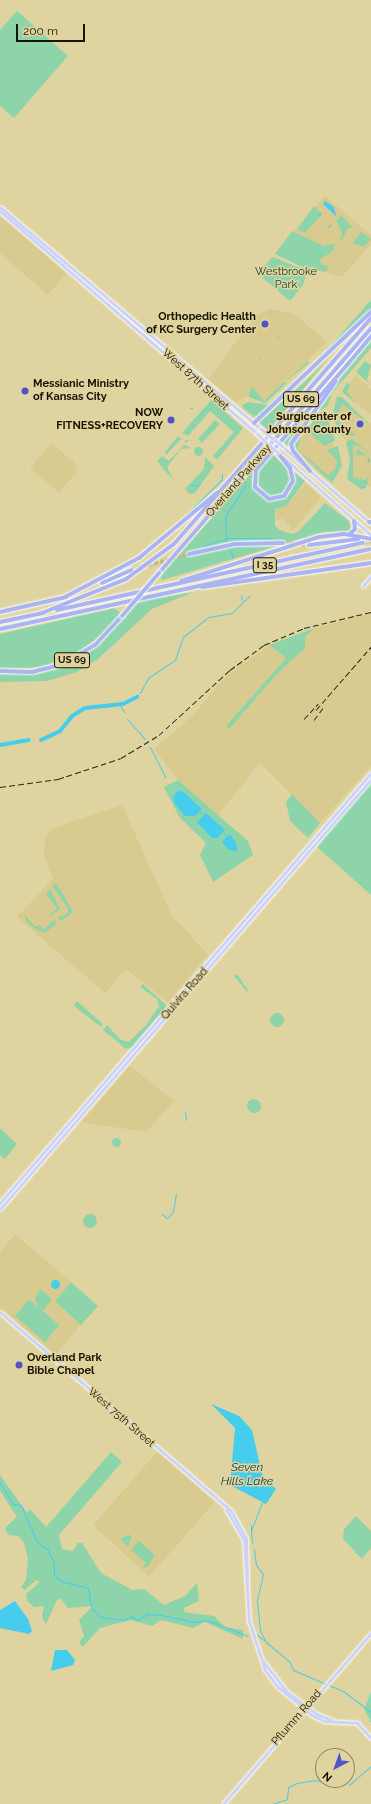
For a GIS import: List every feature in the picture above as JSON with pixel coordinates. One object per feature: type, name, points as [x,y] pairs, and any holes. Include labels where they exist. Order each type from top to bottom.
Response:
[{"type":"highway","points":[[254,423],[371,312]]},
{"type":"highway","name":"Overland Parkway","points":[[232,479],[371,318]]},
{"type":"highway","name":"Overland Parkway","points":[[0,671],[32,672],[67,662],[95,645],[122,616],[371,328]]},
{"type":"highway","points":[[277,452],[290,468],[293,481],[284,496],[269,499],[255,487],[256,470],[371,336]]},
{"type":"highway","points":[[310,470],[293,451],[291,444],[347,364]]},
{"type":"highway","points":[[64,597],[139,558],[232,479]]},
{"type":"highway","name":"US 69","points":[[42,613],[106,589],[150,564],[183,535],[232,479]]},
{"type":"highway","points":[[350,534],[355,529],[354,521]]},
{"type":"highway","points":[[166,586],[309,540],[350,534],[371,539]]},
{"type":"highway","points":[[309,545],[358,539]]},
{"type":"highway","points":[[189,554],[245,543],[283,543]]},
{"type":"highway","name":"I 35","points":[[0,622],[363,543]]},
{"type":"highway","name":"I 35","points":[[0,629],[369,548]]},
{"type":"highway","points":[[181,589],[370,562]]},
{"type":"highway","points":[[0,612],[64,597],[131,570]]},
{"type":"main road","name":"West 87th Street","points":[[0,207],[370,522]]},
{"type":"main road","name":"West 87th Street","points":[[0,212],[168,356],[371,535]]},
{"type":"main road","points":[[211,394],[214,393],[232,404]]},
{"type":"main road","points":[[363,586],[371,576]]},
{"type":"main road","name":"Quivira Road","points":[[0,1203],[371,773]]},
{"type":"main road","name":"Quivira Road","points":[[0,1209],[371,779]]},
{"type":"main road","points":[[262,905],[273,886]]},
{"type":"main road","name":"West 75th Street","points":[[0,1312],[225,1507],[240,1523],[246,1547],[249,1621],[261,1659],[281,1686],[306,1708],[334,1720],[357,1723],[371,1738]]},
{"type":"main road","name":"Pflumm Road","points":[[223,1804],[371,1632]]},
{"type":"shaded area","points":[[325,196],[371,235],[371,244],[342,277],[293,262],[276,252]]},
{"type":"shaded area","points":[[0,216],[67,273],[48,295],[0,253]]},
{"type":"shaded area","points":[[269,309],[293,313],[327,342],[265,401],[247,396],[236,402],[208,379],[254,318]]},
{"type":"shaded area","points":[[355,375],[371,389],[371,415],[344,392]]},
{"type":"shaded area","points":[[340,397],[371,424],[371,487],[353,481],[350,449],[334,419]]},
{"type":"shaded area","points":[[320,414],[341,461],[328,480],[297,454],[293,446]]},
{"type":"shaded area","points":[[51,443],[74,462],[77,472],[59,493],[30,468]]},
{"type":"shaded area","points":[[306,483],[321,498],[293,530],[282,518],[277,520],[275,509],[286,506]]},
{"type":"shaded area","points":[[371,614],[371,766],[320,823],[260,763],[218,815],[178,780],[154,749],[194,714],[225,677],[269,645],[286,658],[226,726],[229,729],[277,674],[305,648],[305,637],[315,628]]},
{"type":"shaded area","points":[[122,805],[172,916],[208,954],[168,1002],[126,969],[105,993],[17,917],[53,879],[44,853],[45,839],[51,829]]},
{"type":"shaded area","points":[[130,1066],[174,1101],[146,1132],[81,1122]]},
{"type":"shaded area","points":[[15,1234],[71,1282],[55,1301],[81,1325],[54,1356],[0,1309],[0,1252]]},
{"type":"shaded area","points":[[158,1451],[215,1502],[149,1577],[93,1525]]},
{"type":"green space","points":[[17,11],[68,56],[14,118],[0,106],[0,30]]},
{"type":"green space","points":[[314,206],[322,214],[305,233],[297,229]]},
{"type":"green space","points":[[341,215],[353,228],[348,228],[340,243],[342,232],[336,221]]},
{"type":"green space","points":[[292,231],[324,246],[335,244],[333,251],[319,260],[324,266],[320,270],[326,265],[329,268],[325,272],[300,266],[275,254]]},
{"type":"green space","points":[[361,232],[371,239],[364,247],[353,243]]},
{"type":"green space","name":"Westbrooke Park","points":[[273,257],[307,271],[303,285],[290,301],[257,273]]},
{"type":"green space","points":[[371,300],[371,311],[304,375],[261,413],[255,417],[244,409],[242,405],[249,402],[268,405],[319,359]]},
{"type":"green space","points":[[371,340],[371,348],[332,393],[327,407],[317,411],[336,383]]},
{"type":"green space","points":[[330,356],[269,431],[259,422],[307,380]]},
{"type":"green space","points":[[308,361],[309,363],[288,380],[288,379]]},
{"type":"green space","points":[[365,361],[371,365],[367,380],[371,385],[356,372]]},
{"type":"green space","points":[[284,382],[287,383],[265,403],[249,397],[250,389],[252,387],[264,401]]},
{"type":"green space","points":[[347,382],[350,385],[347,392],[357,404],[342,392]]},
{"type":"green space","points":[[325,394],[290,446],[282,442]]},
{"type":"green space","points":[[337,397],[342,397],[371,426],[342,404],[336,419],[356,435],[342,436],[332,416]]},
{"type":"green space","points":[[211,400],[243,428],[217,460],[213,456],[234,432],[210,411],[188,436],[182,433]]},
{"type":"green space","points":[[325,411],[335,441],[324,446],[307,430],[319,413]]},
{"type":"green space","points":[[215,420],[220,424],[202,443],[198,439]]},
{"type":"green space","points":[[303,432],[297,449],[328,475],[336,468],[337,460],[327,450],[338,446],[342,466],[332,483],[293,446]]},
{"type":"green space","points":[[177,437],[182,438],[166,455],[165,452]]},
{"type":"green space","points":[[352,439],[371,455],[357,445],[353,446],[353,477],[365,480],[371,472],[367,480],[369,483],[362,490],[347,479],[350,458],[346,442]]},
{"type":"green space","points":[[184,445],[191,448],[181,449],[167,467],[173,480],[157,461],[162,456],[169,461]]},
{"type":"green space","points":[[198,446],[203,451],[198,456],[193,451]]},
{"type":"green space","points":[[358,449],[370,459],[371,463],[365,455],[355,455]]},
{"type":"green space","points":[[272,454],[288,469],[291,483],[287,491],[273,498],[265,495],[255,480],[258,470]]},
{"type":"green space","points":[[205,457],[214,466],[195,493],[190,494],[185,489],[204,469]]},
{"type":"green space","points":[[254,470],[252,484],[266,499],[278,500],[289,494],[294,472],[305,481],[286,506],[275,509],[275,526],[280,530],[291,534],[298,532],[325,503],[349,521],[351,531],[324,532],[286,543],[258,540],[228,542],[188,552],[189,556],[245,544],[280,545],[162,580],[160,576]]},
{"type":"green space","points":[[194,592],[152,609],[98,659],[77,672],[47,681],[0,682],[0,674],[37,674],[77,660],[100,644],[139,601]]},
{"type":"green space","points":[[114,608],[121,613],[105,632],[78,653],[41,667],[0,669],[0,634]]},
{"type":"green space","points":[[315,628],[305,637],[305,648],[277,674],[229,729],[226,726],[286,658],[269,645]]},
{"type":"green space","points":[[178,780],[248,841],[253,855],[213,882],[200,855],[206,843],[180,818],[164,787]]},
{"type":"green space","points":[[371,782],[371,895],[317,847]]},
{"type":"green space","points":[[292,794],[320,823],[308,838],[290,821],[286,802]]},
{"type":"green space","points":[[57,884],[73,912],[61,921],[58,917],[67,914],[68,909],[52,885]]},
{"type":"green space","points":[[50,889],[60,909],[46,919],[57,908],[46,894]]},
{"type":"green space","points":[[25,915],[35,927],[39,925],[43,930],[54,920],[57,924],[44,933],[34,928],[25,920]]},
{"type":"green space","points":[[237,974],[248,990],[247,992],[234,976]]},
{"type":"green space","points":[[143,984],[167,1006],[132,1047],[126,1049],[103,1030],[107,1025],[121,1040],[129,1042],[146,1025],[159,1006],[157,999],[140,987]]},
{"type":"green space","points":[[77,1001],[103,1024],[101,1027],[74,1006]]},
{"type":"green space","points":[[277,1013],[282,1015],[284,1020],[282,1025],[277,1027],[272,1025],[270,1020],[272,1015]]},
{"type":"green space","points":[[254,1099],[259,1101],[261,1106],[259,1111],[254,1113],[249,1111],[247,1106],[249,1101]]},
{"type":"green space","points":[[0,1128],[17,1144],[5,1159],[0,1155]]},
{"type":"green space","points":[[114,1138],[118,1138],[120,1142],[118,1146],[114,1146],[112,1144],[112,1140]]},
{"type":"green space","points":[[87,1214],[93,1214],[97,1218],[97,1224],[93,1228],[87,1228],[83,1224],[83,1218]]},
{"type":"green space","points":[[71,1282],[98,1306],[81,1325],[55,1301]]},
{"type":"green space","points":[[40,1289],[52,1299],[43,1311],[59,1325],[45,1342],[15,1316],[29,1299],[38,1307],[35,1298]]},
{"type":"green space","points":[[111,1452],[122,1462],[59,1535],[62,1549],[73,1551],[78,1543],[82,1543],[101,1573],[132,1590],[144,1589],[164,1605],[185,1596],[197,1583],[199,1601],[184,1608],[184,1612],[214,1616],[225,1627],[243,1630],[243,1639],[205,1622],[193,1628],[161,1620],[152,1626],[130,1620],[100,1628],[83,1647],[79,1643],[84,1636],[79,1620],[93,1606],[68,1608],[61,1599],[57,1600],[46,1624],[42,1617],[44,1606],[34,1607],[27,1601],[26,1594],[40,1582],[36,1580],[25,1590],[21,1587],[26,1580],[28,1560],[24,1542],[18,1536],[8,1535],[5,1528],[17,1517],[0,1491],[0,1475],[27,1513],[30,1509],[46,1527]]},
{"type":"green space","points":[[356,1516],[371,1531],[371,1548],[362,1559],[343,1539],[344,1529]]},
{"type":"green space","points":[[128,1534],[132,1537],[128,1547],[120,1539],[123,1537],[124,1538]]},
{"type":"green space","points":[[139,1541],[155,1555],[147,1567],[142,1567],[146,1563],[131,1550]]},
{"type":"green space","points":[[371,1692],[371,1722],[368,1722],[370,1720],[364,1709]]},
{"type":"water","points":[[325,201],[333,206],[337,217],[323,204]]},
{"type":"water","points":[[178,791],[182,791],[202,809],[195,816],[185,816],[175,804],[173,797]]},
{"type":"water","points":[[206,813],[225,830],[218,838],[212,838],[197,822]]},
{"type":"water","points":[[230,834],[237,845],[237,852],[228,849],[222,842]]},
{"type":"water","points":[[55,1279],[60,1284],[55,1289],[50,1284]]},
{"type":"water","name":"Seven Hills Lake","points":[[211,1404],[239,1416],[252,1430],[263,1478],[276,1489],[266,1504],[230,1485],[235,1428]]},
{"type":"water","points":[[15,1601],[28,1619],[32,1631],[29,1634],[0,1628],[0,1610]]},
{"type":"water","points":[[55,1650],[67,1650],[75,1660],[73,1665],[51,1671]]},
{"type":"waterway","points":[[318,216],[321,213]]},
{"type":"waterway","points":[[328,227],[331,224]]},
{"type":"waterway","points":[[222,474],[222,480]]},
{"type":"waterway","points":[[180,521],[222,479]]},
{"type":"waterway","points":[[191,485],[198,485]]},
{"type":"waterway","points":[[225,516],[246,485]]},
{"type":"waterway","points":[[225,515],[226,541]]},
{"type":"waterway","points":[[203,546],[229,538],[272,538]]},
{"type":"waterway","points":[[229,549],[233,558]]},
{"type":"waterway","points":[[241,595],[242,600]]},
{"type":"waterway","points":[[140,693],[148,678],[175,660],[183,637],[209,617],[232,613],[250,595]]},
{"type":"waterway","points":[[41,740],[60,731],[72,716],[85,708],[123,704],[137,697]]},
{"type":"waterway","points":[[120,705],[124,712]]},
{"type":"waterway","points":[[127,719],[145,739]]},
{"type":"waterway","points":[[0,745],[29,740]]},
{"type":"waterway","points":[[150,747],[165,777]]},
{"type":"waterway","points":[[200,812],[203,815]]},
{"type":"waterway","points":[[185,1111],[186,1120]]},
{"type":"waterway","points":[[162,1214],[167,1218],[173,1212],[176,1193]]},
{"type":"waterway","points":[[0,1483],[13,1504],[21,1505],[37,1542],[47,1549],[54,1562],[54,1575],[63,1582],[88,1588],[91,1607],[100,1617],[125,1620],[131,1616],[137,1620],[148,1614],[161,1615],[194,1622],[207,1620],[248,1636]]},
{"type":"waterway","points":[[252,1543],[251,1531],[262,1502]]},
{"type":"waterway","points":[[251,1525],[251,1530]]},
{"type":"waterway","points":[[254,1549],[256,1565],[263,1574],[257,1601],[260,1631],[266,1642],[289,1661],[293,1670],[343,1691],[371,1712]]},
{"type":"waterway","points":[[257,1635],[264,1640]]},
{"type":"waterway","points":[[355,1780],[371,1766]]},
{"type":"waterway","points":[[272,1804],[287,1799],[288,1787],[297,1783],[315,1780]]},
{"type":"tunnel","points":[[363,543],[371,541]]},
{"type":"tunnel","points":[[283,543],[309,545]]},
{"type":"tunnel","points":[[131,570],[189,554]]},
{"type":"railway","points":[[0,787],[58,779],[121,758],[159,735],[230,670],[264,645],[304,628],[371,612]]},
{"type":"railway","points":[[316,710],[371,647]]},
{"type":"railway","points":[[304,719],[318,704]]},
{"type":"railway","points":[[314,720],[323,708]]},
{"type":"place","name":"Orthopedic Health of KC Surgery Center","points":[[265,324]]},
{"type":"place","name":"Messianic Ministry of Kansas City","points":[[25,391]]},
{"type":"place","name":"NOW FITNESS+RECOVERY","points":[[171,420]]},
{"type":"place","name":"Surgicenter of Johnson County","points":[[360,424]]},
{"type":"place","name":"Overland Park Bible Chapel","points":[[19,1365]]}]
